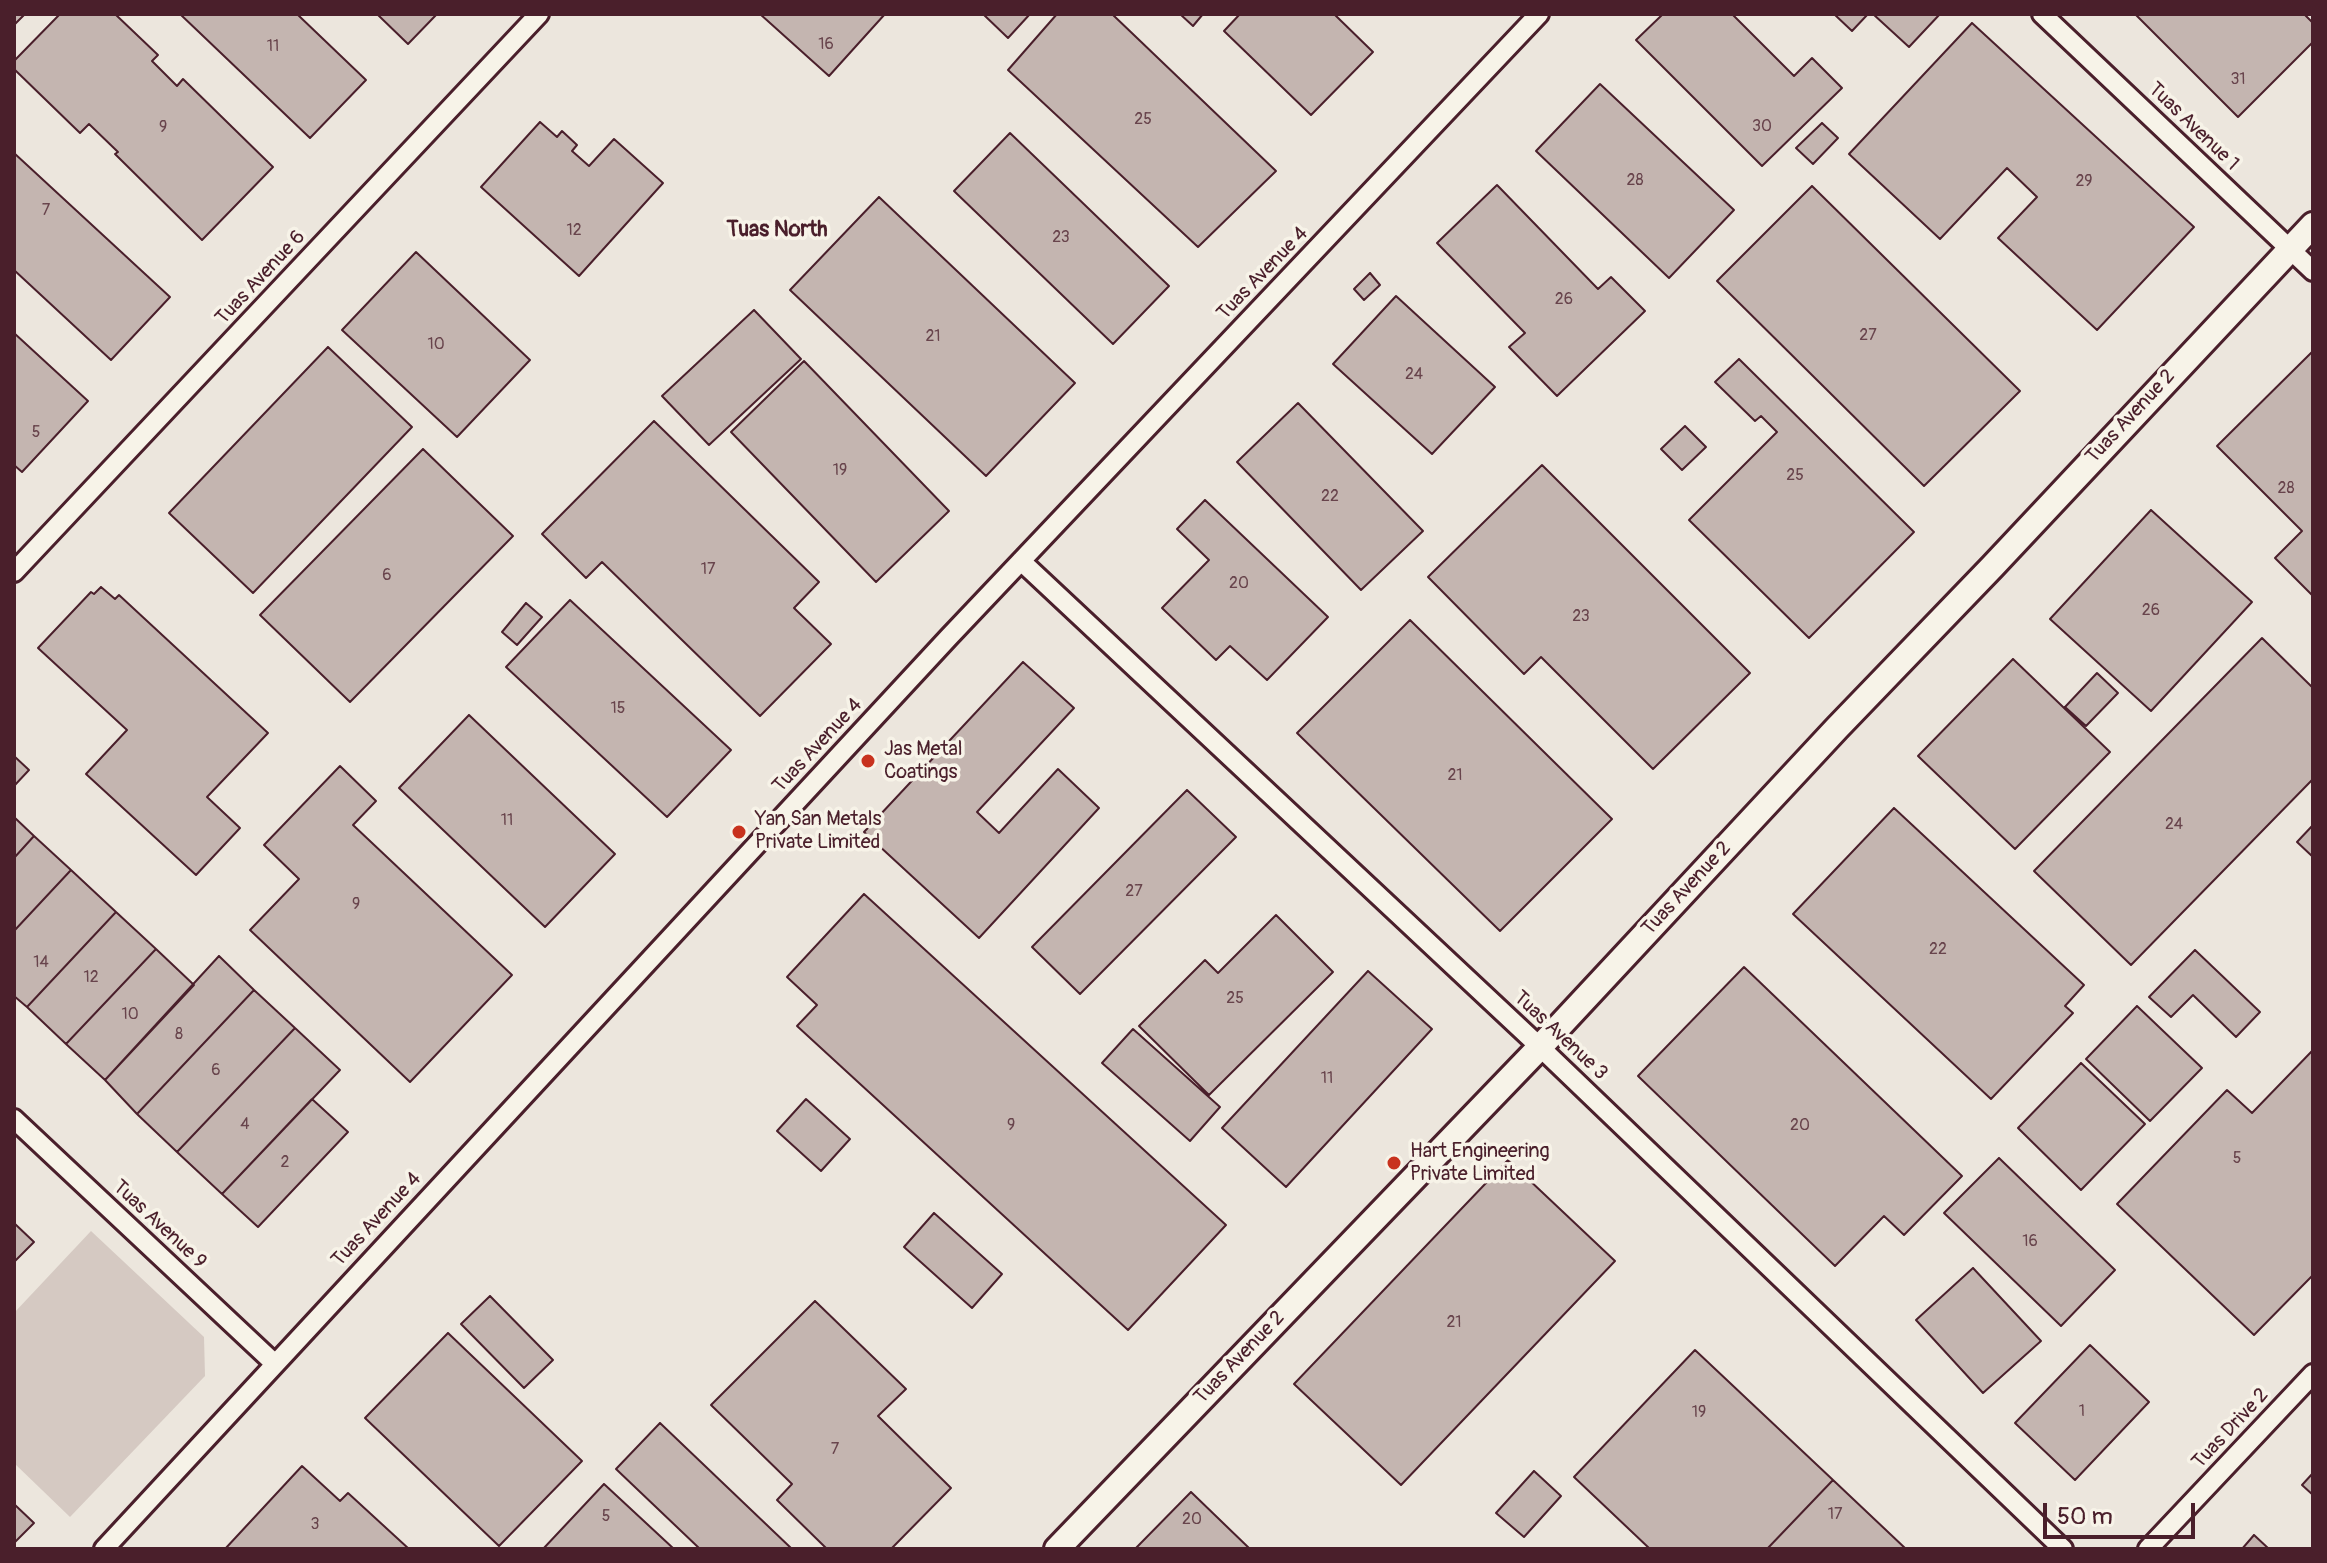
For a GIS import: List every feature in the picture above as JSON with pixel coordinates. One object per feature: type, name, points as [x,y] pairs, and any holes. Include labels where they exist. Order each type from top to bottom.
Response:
[{"type":"street","name":"Tuas Avenue 6","points":[[14,572],[539,14]]},
{"type":"street","name":"Tuas Avenue 4","points":[[104,1549],[1021,561],[1539,14]]},
{"type":"street","name":"Tuas Avenue 1","points":[[2042,14],[2313,271]]},
{"type":"street","name":"Tuas Avenue 2","points":[[1057,1549],[1540,1047],[2313,225]]},
{"type":"street","name":"Tuas Avenue 3","points":[[1021,561],[1540,1047],[2063,1549]]},
{"type":"street","name":"Tuas Avenue 9","points":[[14,1119],[274,1363]]},
{"type":"street","name":"Tuas Drive 2","points":[[2148,1549],[2313,1374]]},
{"type":"shaded area","points":[[91,1231],[204,1337],[205,1376],[70,1517],[14,1463],[14,1313]]},
{"type":"building","points":[[14,14],[25,14],[14,25]]},
{"type":"building","points":[[60,14],[115,14],[158,55],[152,61],[177,86],[183,79],[273,167],[202,240],[89,124],[80,133],[14,69],[14,61]]},
{"type":"building","points":[[180,14],[297,14],[366,80],[310,138]]},
{"type":"building","points":[[377,14],[437,14],[408,44]]},
{"type":"building","points":[[760,14],[885,14],[829,76]]},
{"type":"building","points":[[983,14],[1030,14],[1008,38]]},
{"type":"building","points":[[1057,14],[1112,14],[1276,171],[1198,247],[1008,70]]},
{"type":"building","points":[[1180,14],[1203,14],[1193,26]]},
{"type":"building","points":[[1240,14],[1334,14],[1373,52],[1311,115],[1224,31]]},
{"type":"building","points":[[1663,14],[1732,14],[1794,76],[1812,58],[1842,88],[1762,166],[1636,40]]},
{"type":"building","points":[[1834,14],[1868,14],[1852,31]]},
{"type":"building","points":[[1873,14],[1940,14],[1909,47]]},
{"type":"building","points":[[2135,14],[2304,14],[2313,23],[2313,42],[2238,117]]},
{"type":"building","points":[[1972,23],[2194,227],[2097,330],[1998,238],[2037,197],[2007,168],[1940,239],[1849,154]]},
{"type":"building","points":[[1600,84],[1734,210],[1669,278],[1536,151]]},
{"type":"building","points":[[540,122],[557,137],[562,131],[577,145],[572,151],[589,166],[614,139],[663,183],[579,276],[481,187]]},
{"type":"building","points":[[1822,123],[1838,138],[1813,164],[1796,148]]},
{"type":"building","points":[[1010,133],[1169,286],[1113,344],[954,191]]},
{"type":"building","points":[[14,153],[170,297],[111,360],[14,270]]},
{"type":"building","points":[[1497,185],[1598,289],[1611,277],[1645,311],[1557,396],[1509,347],[1525,333],[1437,243]]},
{"type":"building","points":[[1812,186],[2020,391],[1924,486],[1717,281]]},
{"type":"building","points":[[879,197],[1075,383],[986,476],[790,290]]},
{"type":"building","points":[[416,252],[530,360],[457,437],[342,330]]},
{"type":"building","points":[[1370,273],[1380,285],[1364,300],[1354,289]]},
{"type":"building","points":[[1396,296],[1495,387],[1432,454],[1333,364]]},
{"type":"building","points":[[754,310],[801,359],[709,445],[662,396]]},
{"type":"building","points":[[14,333],[88,401],[22,472],[14,465]]},
{"type":"building","points":[[328,347],[412,427],[253,593],[169,513]]},
{"type":"building","points":[[2313,351],[2313,596],[2275,558],[2302,531],[2217,446]]},
{"type":"building","points":[[1739,359],[1914,532],[1809,638],[1689,520],[1777,432],[1761,416],[1755,421],[1715,382]]},
{"type":"building","points":[[804,361],[949,511],[876,582],[731,432]]},
{"type":"building","points":[[1298,403],[1423,531],[1361,590],[1237,462]]},
{"type":"building","points":[[654,421],[819,582],[794,608],[831,644],[760,716],[602,562],[586,578],[542,534]]},
{"type":"building","points":[[1685,426],[1706,447],[1682,470],[1661,449]]},
{"type":"building","points":[[423,449],[513,536],[350,702],[260,615]]},
{"type":"building","points":[[1542,465],[1750,673],[1653,769],[1541,657],[1524,674],[1428,577]]},
{"type":"building","points":[[1205,500],[1328,617],[1267,680],[1230,646],[1216,660],[1162,608],[1209,560],[1177,529]]},
{"type":"building","points":[[2151,510],[2252,602],[2151,711],[2050,619]]},
{"type":"building","points":[[101,587],[115,599],[119,595],[268,733],[207,797],[240,828],[196,875],[86,774],[127,730],[38,648],[91,592],[94,594]]},
{"type":"building","points":[[570,600],[731,750],[667,817],[506,667]]},
{"type":"building","points":[[526,603],[542,617],[517,645],[502,632]]},
{"type":"building","points":[[1410,620],[1612,819],[1500,931],[1297,733]]},
{"type":"building","points":[[2262,638],[2313,688],[2313,779],[2131,965],[2034,871]]},
{"type":"building","points":[[2013,659],[2110,752],[2015,849],[1918,756]]},
{"type":"building","points":[[1023,662],[1074,708],[977,812],[999,833],[1058,769],[1099,808],[979,938],[864,832]]},
{"type":"building","points":[[2097,673],[2118,693],[2086,726],[2065,707]]},
{"type":"building","points":[[469,715],[615,854],[545,927],[399,788]]},
{"type":"building","points":[[14,756],[29,770],[14,786]]},
{"type":"building","points":[[340,766],[376,801],[353,825],[512,975],[410,1082],[250,930],[299,879],[264,845]]},
{"type":"building","points":[[1187,790],[1236,837],[1080,994],[1032,947]]},
{"type":"building","points":[[1894,808],[2084,985],[2065,1006],[2073,1013],[1991,1099],[1793,914]]},
{"type":"building","points":[[14,817],[34,836],[14,858]]},
{"type":"building","points":[[2313,825],[2313,857],[2297,842]]},
{"type":"building","points":[[34,836],[71,870],[14,931],[14,858]]},
{"type":"building","points":[[71,870],[116,912],[27,1007],[14,996],[14,931]]},
{"type":"building","points":[[864,894],[1226,1225],[1128,1330],[797,1026],[817,1005],[787,977]]},
{"type":"building","points":[[116,912],[156,949],[66,1044],[27,1007]]},
{"type":"building","points":[[1276,915],[1333,972],[1209,1095],[1139,1026],[1205,960],[1218,973]]},
{"type":"building","points":[[156,949],[194,985],[105,1080],[66,1044]]},
{"type":"building","points":[[2195,950],[2260,1012],[2236,1037],[2193,995],[2171,1017],[2149,997]]},
{"type":"building","points":[[219,956],[254,990],[137,1114],[105,1080]]},
{"type":"building","points":[[1744,967],[1962,1176],[1904,1235],[1884,1216],[1835,1266],[1638,1076]]},
{"type":"building","points":[[1368,971],[1432,1029],[1286,1187],[1222,1128]]},
{"type":"building","points":[[254,990],[295,1028],[177,1152],[137,1114]]},
{"type":"building","points":[[2137,1006],[2202,1068],[2150,1121],[2086,1059]]},
{"type":"building","points":[[295,1028],[340,1070],[222,1194],[177,1152]]},
{"type":"building","points":[[1133,1029],[1220,1107],[1190,1141],[1102,1063]]},
{"type":"building","points":[[2313,1050],[2313,1275],[2254,1335],[2117,1204],[2227,1090],[2252,1113]]},
{"type":"building","points":[[2081,1063],[2145,1124],[2081,1190],[2018,1128]]},
{"type":"building","points":[[312,1099],[348,1132],[258,1227],[222,1194]]},
{"type":"building","points":[[806,1099],[850,1139],[821,1171],[777,1131]]},
{"type":"building","points":[[1999,1158],[2115,1270],[2061,1326],[1944,1213]]},
{"type":"building","points":[[1508,1160],[1615,1261],[1401,1485],[1294,1384]]},
{"type":"building","points":[[934,1213],[1002,1274],[972,1308],[904,1247]]},
{"type":"building","points":[[14,1223],[34,1242],[14,1262]]},
{"type":"building","points":[[1973,1268],[2041,1341],[1983,1393],[1916,1320]]},
{"type":"building","points":[[490,1296],[553,1360],[524,1388],[461,1324]]},
{"type":"building","points":[[815,1301],[906,1389],[878,1416],[951,1488],[891,1549],[827,1549],[777,1500],[792,1484],[711,1405]]},
{"type":"building","points":[[448,1333],[582,1461],[499,1546],[365,1418]]},
{"type":"building","points":[[2090,1345],[2149,1402],[2075,1480],[2015,1423]]},
{"type":"building","points":[[1695,1350],[1833,1480],[1767,1549],[1650,1549],[1574,1477]]},
{"type":"building","points":[[660,1423],[792,1549],[700,1549],[616,1469]]},
{"type":"building","points":[[302,1466],[340,1501],[348,1493],[409,1549],[225,1549]]},
{"type":"building","points":[[1534,1471],[1561,1496],[1524,1537],[1496,1513]]},
{"type":"building","points":[[2313,1473],[2313,1495],[2302,1485]]},
{"type":"building","points":[[1833,1480],[1906,1549],[1767,1549]]},
{"type":"building","points":[[604,1484],[674,1549],[543,1549]]},
{"type":"building","points":[[1191,1492],[1250,1549],[1135,1549]]},
{"type":"building","points":[[14,1504],[34,1523],[14,1543]]},
{"type":"building","points":[[2254,1535],[2269,1549],[2242,1549]]},
{"type":"place","name":"Jas Metal Coatings","points":[[868,761]]},
{"type":"place","name":"Yan San Metals Private Limited","points":[[739,832]]},
{"type":"place","name":"Hart Engineering Private Limited","points":[[1394,1163]]},
{"type":"district","name":"Tuas North","points":[[777,230]]}]
